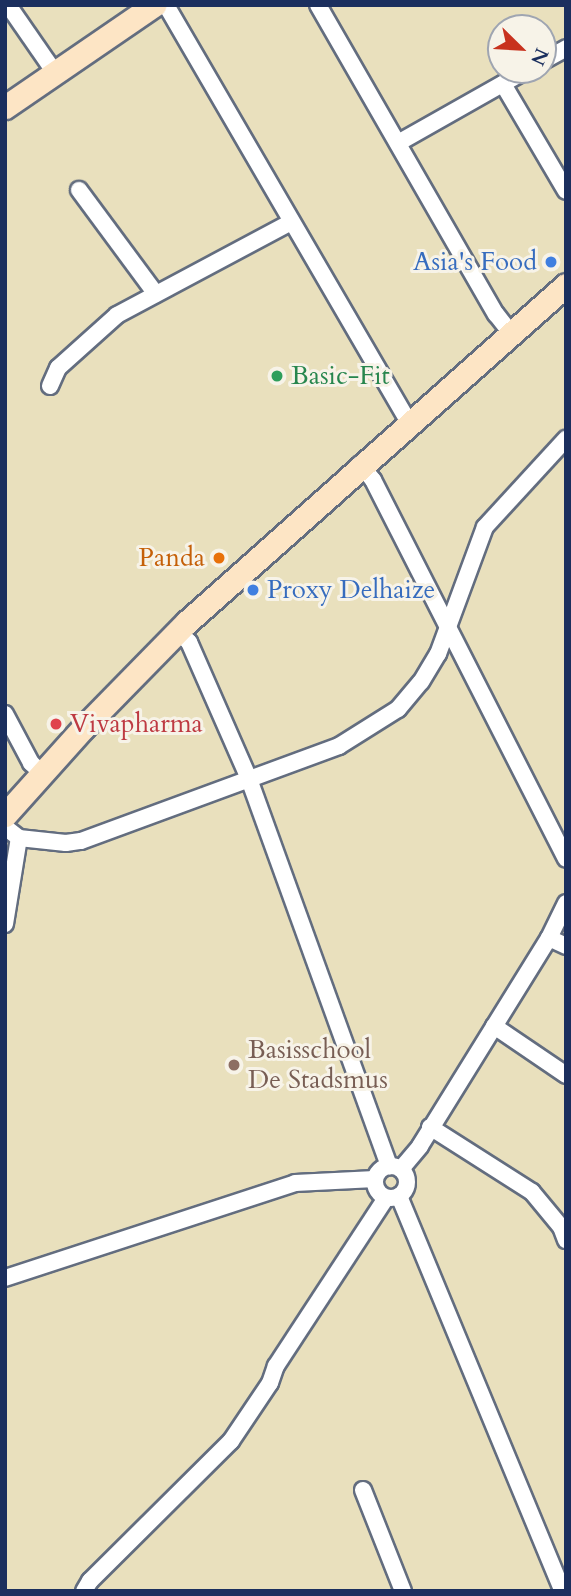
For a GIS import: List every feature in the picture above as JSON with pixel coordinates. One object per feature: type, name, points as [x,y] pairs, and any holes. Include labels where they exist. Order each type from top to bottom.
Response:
[{"type":"main road","points":[[5,107],[154,5]]},
{"type":"main road","points":[[5,815],[178,631],[360,464],[566,285]]},
{"type":"street","points":[[8,5],[55,73]]},
{"type":"street","points":[[166,5],[409,422]]},
{"type":"street","points":[[318,5],[496,314],[511,333]]},
{"type":"street","points":[[398,143],[503,84],[566,191]]},
{"type":"street","points":[[79,190],[156,294]]},
{"type":"street","points":[[50,386],[58,368],[117,315],[291,222]]},
{"type":"street","points":[[5,827],[19,838],[65,843],[81,841],[339,746],[398,709],[421,682],[438,654],[485,527],[566,439]]},
{"type":"street","points":[[360,464],[373,480],[566,859]]},
{"type":"street","points":[[84,1591],[90,1581],[230,1441],[270,1383],[276,1366],[393,1197],[407,1183],[395,1168],[249,779],[189,642],[178,631]]},
{"type":"street","points":[[5,714],[31,763],[42,773]]},
{"type":"street","points":[[5,923],[19,838]]},
{"type":"street","points":[[563,1591],[393,1197],[377,1191],[375,1179],[379,1170],[395,1168],[430,1127],[549,938],[566,903]]},
{"type":"street","points":[[549,938],[566,946]]},
{"type":"street","points":[[494,1026],[566,1075]]},
{"type":"street","points":[[430,1127],[532,1192],[561,1227],[566,1240]]},
{"type":"street","points":[[5,1278],[295,1183],[375,1179]]},
{"type":"street","points":[[363,1490],[403,1591]]},
{"type":"place","name":"Asia's Food","points":[[551,262]]},
{"type":"place","name":"Basic-Fit","points":[[277,376]]},
{"type":"place","name":"Panda","points":[[219,558]]},
{"type":"place","name":"Proxy Delhaize","points":[[253,590]]},
{"type":"place","name":"Vivapharma","points":[[56,724]]},
{"type":"place","name":"Basisschool De Stadsmus","points":[[234,1065]]}]
